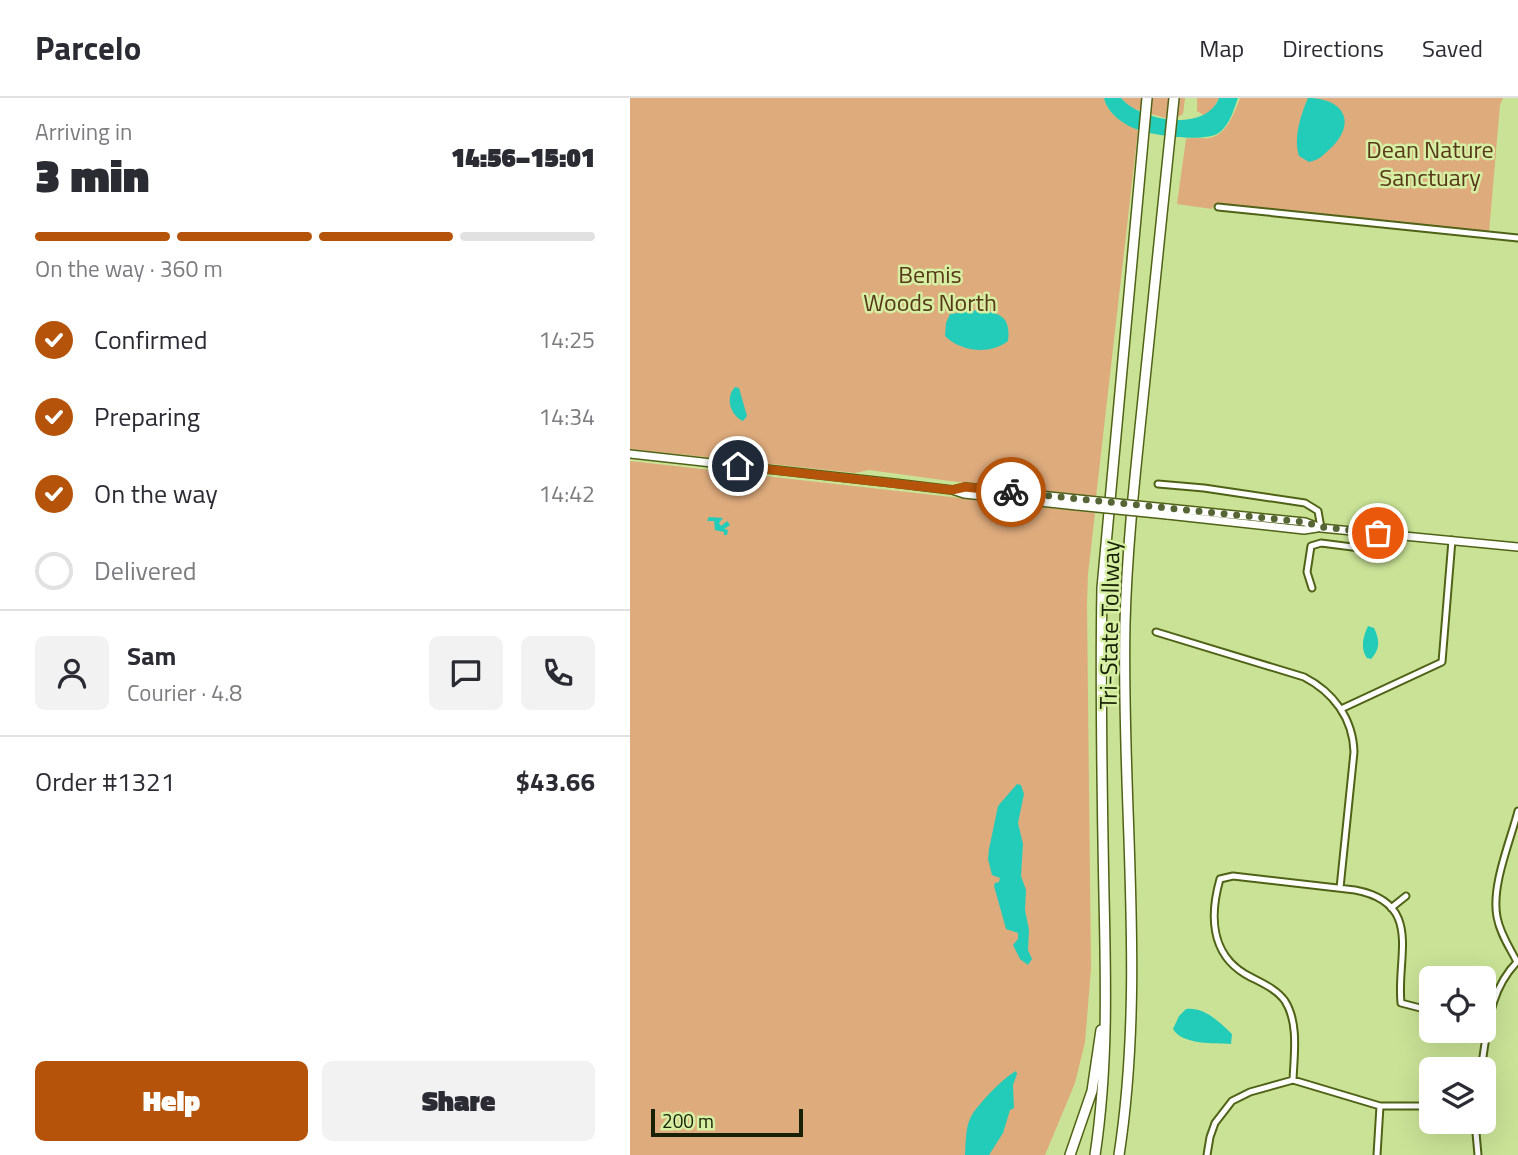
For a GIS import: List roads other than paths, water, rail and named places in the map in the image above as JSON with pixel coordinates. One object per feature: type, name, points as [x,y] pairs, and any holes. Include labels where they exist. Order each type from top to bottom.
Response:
[{"type":"highway","name":"Tri-State Tollway","points":[[1119,1155],[1128,1081],[1131,1018],[1126,590],[1135,474],[1174,98]]},
{"type":"highway","name":"Tri-State Tollway","points":[[1095,1155],[1104,1091],[1107,1017],[1100,657],[1102,588],[1147,103]]},
{"type":"highway","points":[[1070,1155],[1092,1090],[1099,1049],[1106,966]]},
{"type":"main road","points":[[630,454],[952,490],[964,494],[1078,502],[1167,512],[1304,530],[1321,527],[1518,547]]},
{"type":"street","points":[[1218,207],[1518,238]]},
{"type":"street","points":[[1158,484],[1304,503],[1318,511],[1321,527]]},
{"type":"street","points":[[1312,589],[1307,572],[1311,546],[1321,542],[1368,549],[1372,547],[1378,533]]},
{"type":"street","points":[[1341,709],[1441,662],[1452,540]]},
{"type":"street","points":[[1156,632],[1304,677],[1324,690],[1341,709],[1351,731],[1354,752],[1340,888]]},
{"type":"street","points":[[1496,990],[1518,962],[1501,930],[1496,909],[1497,890],[1518,811]]},
{"type":"street","points":[[1293,1080],[1292,1015],[1284,999],[1241,972],[1226,958],[1214,930],[1220,879],[1233,876],[1340,888],[1366,893],[1391,908],[1401,927],[1404,943],[1400,987],[1402,1003],[1419,1008]]},
{"type":"street","points":[[1391,908],[1406,896]]},
{"type":"street","points":[[1207,1155],[1215,1123],[1232,1101],[1250,1092],[1293,1080],[1380,1105],[1419,1105]]},
{"type":"street","points":[[1377,1155],[1380,1105]]},
{"type":"street","points":[[1476,1134],[1478,1155]]},
{"type":"water","points":[[1104,98],[1121,98],[1142,113],[1172,120],[1201,116],[1212,109],[1219,98],[1238,98],[1229,121],[1220,132],[1193,138],[1134,128],[1113,114]]},
{"type":"water","points":[[1308,98],[1320,99],[1337,106],[1345,120],[1340,137],[1332,147],[1319,158],[1309,162],[1299,156],[1297,149],[1300,119]]},
{"type":"water","points":[[978,310],[998,315],[1006,321],[1008,341],[993,348],[976,350],[959,346],[945,336],[950,314]]},
{"type":"water","points":[[735,387],[739,388],[747,416],[743,421],[735,415],[730,405],[730,396]]},
{"type":"water","points":[[709,517],[723,518],[719,523],[721,526],[727,521],[730,525],[724,529],[728,530],[727,535],[715,530],[714,521],[707,521]]},
{"type":"water","points":[[1368,626],[1374,628],[1378,640],[1376,652],[1371,659],[1367,658],[1363,646]]},
{"type":"water","points":[[1017,784],[1021,785],[1024,794],[1018,823],[1023,844],[1021,876],[1026,890],[1028,950],[1032,959],[1028,965],[1020,959],[1013,945],[1018,939],[1018,933],[1006,929],[994,886],[1000,878],[992,875],[988,859],[998,806]]},
{"type":"water","points":[[1186,1009],[1199,1010],[1217,1020],[1232,1034],[1231,1044],[1191,1041],[1177,1034],[1173,1029]]},
{"type":"water","points":[[1016,1071],[1013,1085],[1014,1108],[1010,1110],[1003,1133],[989,1155],[965,1155],[967,1127],[972,1115],[990,1093]]},
{"type":"park label","name":"Dean Nature Sanctuary","points":[[1430,163]]},
{"type":"park label","name":"Bemis Woods North","points":[[930,288]]}]
